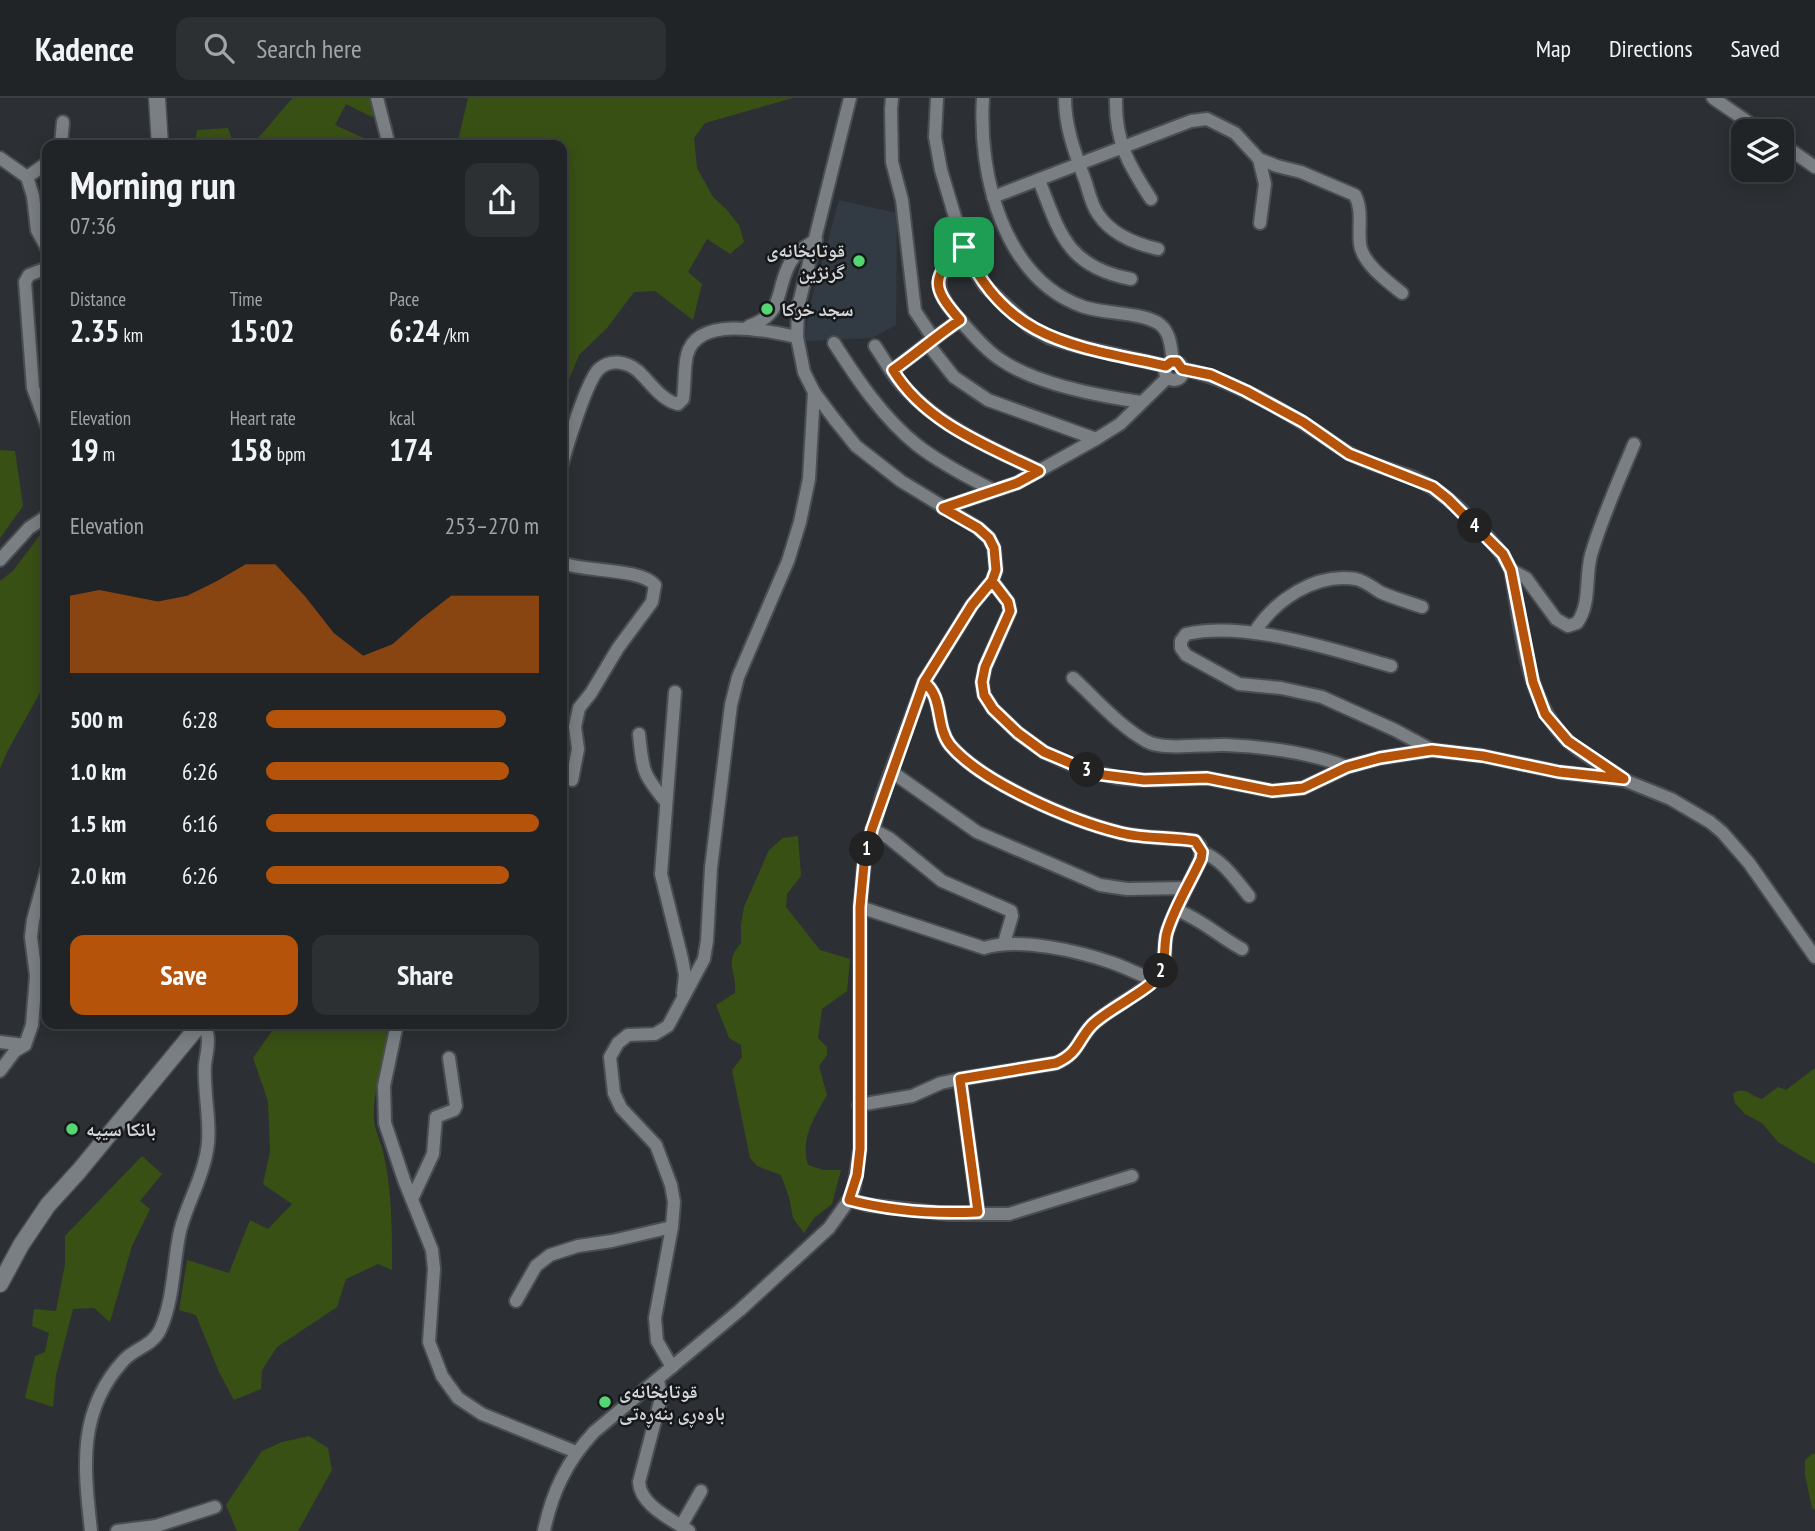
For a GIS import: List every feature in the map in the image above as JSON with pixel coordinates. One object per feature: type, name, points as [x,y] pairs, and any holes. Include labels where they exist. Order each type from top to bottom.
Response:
[{"type":"street","points":[[157,98],[160,140]]},
{"type":"street","points":[[377,98],[388,140]]},
{"type":"street","points":[[544,1531],[549,1507],[563,1473],[576,1452],[594,1432],[740,1310],[829,1228],[849,1200],[857,1175],[860,1149],[860,907],[864,864],[872,829],[924,682],[972,605],[992,581],[996,570],[996,559],[989,538],[978,528],[901,481],[856,446],[814,392],[804,372],[797,337],[803,282],[816,240],[850,98]]},
{"type":"street","points":[[892,98],[892,162],[902,200],[915,312],[931,341],[954,377],[982,396],[1004,407],[1096,439]]},
{"type":"street","points":[[937,98],[935,137],[939,159],[964,247],[985,286],[1030,327],[1050,338],[1172,369],[1211,375],[1303,422],[1349,454],[1433,487],[1448,499],[1503,554],[1511,570],[1533,682],[1545,714],[1568,741],[1624,779],[1671,799],[1710,822],[1728,838],[1749,863],[1815,957]]},
{"type":"street","points":[[943,508],[1017,483],[1096,439],[1120,424],[1172,369],[1168,335],[1158,323],[1083,307],[1050,289],[1038,279],[1018,253],[993,197],[983,145],[984,98]]},
{"type":"street","points":[[1065,98],[1070,141],[1097,214],[1116,232],[1141,245],[1158,249]]},
{"type":"street","points":[[1115,98],[1115,118],[1121,148],[1151,199]]},
{"type":"street","points":[[1713,98],[1744,119]]},
{"type":"street","points":[[993,197],[1200,118],[1208,119],[1235,133],[1259,159],[1301,172],[1355,195],[1360,204],[1360,248],[1363,256],[1388,283],[1402,293]]},
{"type":"street","points":[[61,140],[63,122]]},
{"type":"street","points":[[1794,152],[1815,167]]},
{"type":"street","points":[[0,158],[27,177],[33,196],[37,230],[42,239]]},
{"type":"street","points":[[1259,159],[1265,184],[1260,223]]},
{"type":"street","points":[[27,177],[42,166]]},
{"type":"street","points":[[1039,180],[1065,242],[1079,258],[1109,274],[1131,279]]},
{"type":"street","points":[[745,328],[755,324],[777,306],[790,262],[800,250],[816,240]]},
{"type":"street","points":[[964,247],[948,261],[938,277],[939,290],[960,320],[999,360],[1045,381],[1141,402]]},
{"type":"street","points":[[42,270],[29,275],[25,282],[33,388],[42,412]]},
{"type":"street","points":[[893,370],[960,320]]},
{"type":"street","points":[[567,444],[596,371],[609,362],[634,368],[669,402],[678,404],[683,399],[687,355],[691,346],[702,336],[745,328],[797,337]]},
{"type":"street","points":[[834,344],[875,401],[916,444],[993,490]]},
{"type":"street","points":[[875,346],[902,385],[938,417],[966,435],[1039,471]]},
{"type":"street","points":[[672,1367],[657,1340],[655,1318],[674,1202],[665,1165],[656,1145],[621,1108],[614,1093],[610,1057],[618,1043],[628,1035],[655,1034],[663,1030],[676,1015],[704,959],[711,868],[731,705],[738,677],[788,561],[800,522],[809,479],[814,392]]},
{"type":"street","points":[[1511,570],[1526,578],[1556,619],[1568,626],[1577,623],[1585,606],[1587,575],[1594,546],[1634,444]]},
{"type":"street","points":[[0,560],[29,528],[42,519]]},
{"type":"street","points":[[567,565],[640,577],[655,585],[652,602],[579,708],[575,727],[578,750],[572,780]]},
{"type":"street","points":[[1254,633],[1264,617],[1281,601],[1303,588],[1323,582],[1355,579],[1422,607]]},
{"type":"street","points":[[992,581],[1008,602],[1010,611],[985,667],[982,682],[984,695],[993,709],[1018,733],[1044,752],[1077,767],[1118,778],[1207,778],[1272,791],[1303,788],[1347,767],[1380,758],[1432,750],[1483,756],[1559,772],[1624,779]]},
{"type":"street","points":[[1391,666],[1288,638],[1254,633],[1199,631],[1186,634],[1181,641],[1181,648],[1186,655],[1240,684],[1280,688],[1322,697],[1432,750]]},
{"type":"street","points":[[1073,678],[1126,727],[1153,744],[1226,745],[1280,750],[1320,756],[1347,767]]},
{"type":"street","points":[[924,682],[932,688],[936,698],[945,737],[951,745],[990,776],[1029,799],[1092,824],[1122,833],[1195,841],[1202,852],[1213,856],[1225,867],[1248,896]]},
{"type":"street","points":[[674,692],[661,874],[685,975],[682,1001]]},
{"type":"street","points":[[639,734],[641,765],[649,781],[666,802]]},
{"type":"street","points":[[892,772],[977,832],[1100,884],[1127,890],[1186,888]]},
{"type":"street","points":[[872,829],[889,838],[942,881],[1011,911],[1004,943]]},
{"type":"street","points":[[859,1105],[894,1101],[941,1083],[1048,1065],[1068,1058],[1090,1027],[1154,980],[1163,966],[1164,942],[1202,852]]},
{"type":"street","points":[[0,1071],[15,1051],[25,1045],[32,1025],[36,976],[31,937],[42,887]]},
{"type":"street","points":[[860,907],[984,947],[1004,943],[1031,944],[1099,959],[1154,980]]},
{"type":"street","points":[[1177,910],[1202,920],[1223,939],[1242,949]]},
{"type":"street","points":[[0,1284],[21,1245],[48,1205],[197,1029]]},
{"type":"street","points":[[98,1531],[90,1531],[84,1452],[87,1433],[108,1380],[126,1357],[149,1344],[160,1329],[166,1310],[181,1228],[207,1153],[207,1033],[204,1029]]},
{"type":"street","points":[[396,1029],[384,1086],[385,1123],[432,1250],[429,1342],[442,1376],[458,1398],[482,1414],[576,1452]]},
{"type":"street","points":[[0,1042],[25,1045]]},
{"type":"street","points":[[412,1199],[433,1154],[436,1117],[454,1110],[456,1106],[449,1058]]},
{"type":"street","points":[[960,1079],[978,1212]]},
{"type":"street","points":[[849,1200],[868,1205],[936,1213],[1009,1214],[1132,1176]]},
{"type":"street","points":[[516,1301],[536,1266],[550,1255],[578,1246],[672,1227]]},
{"type":"street","points":[[658,1379],[661,1398],[639,1490],[652,1506],[685,1528],[701,1490]]},
{"type":"street","points":[[117,1531],[156,1526],[215,1507]]},
{"type":"shaded area","name":"قوتابخانەی گرنژین","points":[[839,200],[897,213],[896,325],[872,338],[804,341],[809,309]]},
{"type":"green space","points":[[293,98],[369,98],[377,114],[372,117],[346,104],[335,125],[368,140],[255,140]]},
{"type":"green space","points":[[468,98],[793,98],[705,123],[694,138],[697,168],[713,197],[739,225],[744,242],[730,254],[707,239],[688,272],[702,284],[693,320],[655,291],[634,292],[607,328],[579,355],[567,385],[567,140],[458,140]]},
{"type":"green space","points":[[228,128],[232,140],[196,140],[197,130]]},
{"type":"green space","points":[[0,450],[15,451],[23,506],[0,538]]},
{"type":"green space","points":[[42,532],[42,689],[0,769],[0,581],[13,571]]},
{"type":"green space","points":[[798,836],[801,876],[787,894],[786,907],[820,950],[850,959],[847,991],[822,1009],[818,1038],[827,1047],[827,1055],[819,1066],[827,1095],[810,1128],[806,1146],[808,1165],[823,1170],[841,1170],[832,1204],[814,1218],[804,1233],[793,1218],[781,1175],[757,1166],[750,1158],[732,1070],[742,1057],[741,1045],[729,1038],[716,1005],[735,993],[732,962],[741,943],[744,907],[769,850],[783,838]]},
{"type":"green space","points":[[273,1029],[386,1029],[386,1047],[375,1095],[374,1120],[389,1184],[392,1270],[378,1264],[346,1279],[337,1307],[277,1347],[262,1370],[261,1389],[234,1400],[219,1372],[196,1315],[179,1310],[187,1260],[229,1273],[250,1220],[268,1229],[292,1204],[263,1184],[270,1152],[268,1101],[253,1058]]},
{"type":"green space","points":[[1815,1068],[1815,1164],[1778,1142],[1762,1123],[1745,1114],[1735,1103],[1733,1094],[1744,1091],[1762,1099],[1778,1087],[1786,1090]]},
{"type":"green space","points":[[142,1156],[162,1174],[140,1201],[150,1209],[132,1246],[110,1322],[94,1308],[73,1309],[56,1375],[53,1407],[25,1398],[35,1356],[45,1352],[49,1333],[32,1326],[34,1309],[56,1311],[65,1264],[65,1236]]},
{"type":"green space","points":[[309,1436],[328,1448],[332,1470],[298,1531],[237,1531],[226,1505],[262,1451],[282,1442]]},
{"type":"green space","points":[[1815,1454],[1815,1510],[1812,1508],[1805,1475],[1805,1460]]},
{"type":"place","name":"قوتابخانەی گرنژین","points":[[859,261]]},
{"type":"place","name":"سجد خركا","points":[[767,309]]},
{"type":"place","name":"بانکا سیپە","points":[[72,1129]]},
{"type":"place","name":"قوتابخانەی باوەڕی بنەڕەتی","points":[[605,1402]]},
{"type":"route","points":[[964,247],[948,261],[938,277],[939,290],[960,320],[893,370],[902,385],[938,417],[966,435],[1039,471],[1017,483],[943,508],[978,528],[989,538],[994,548],[996,570],[992,581],[972,605],[924,682],[872,829],[864,864],[860,907],[860,1149],[857,1175],[849,1200],[868,1205],[949,1214],[978,1212],[960,1079],[1056,1063],[1068,1058],[1090,1027],[1154,980],[1163,966],[1164,942],[1168,930],[1202,852],[1195,841],[1122,833],[1057,811],[1029,799],[990,776],[951,745],[945,737],[932,688],[924,682],[972,605],[992,581],[1008,602],[1010,611],[985,667],[982,682],[984,695],[993,709],[1018,733],[1044,752],[1096,774],[1144,780],[1207,778],[1272,791],[1303,788],[1347,767],[1380,758],[1432,750],[1483,756],[1559,772],[1624,779],[1568,741],[1545,714],[1533,682],[1511,570],[1503,554],[1448,499],[1433,487],[1412,477],[1349,454],[1303,422],[1211,375],[1182,369],[1177,362],[1166,366],[1050,338],[1030,327],[985,286],[964,247]]}]
